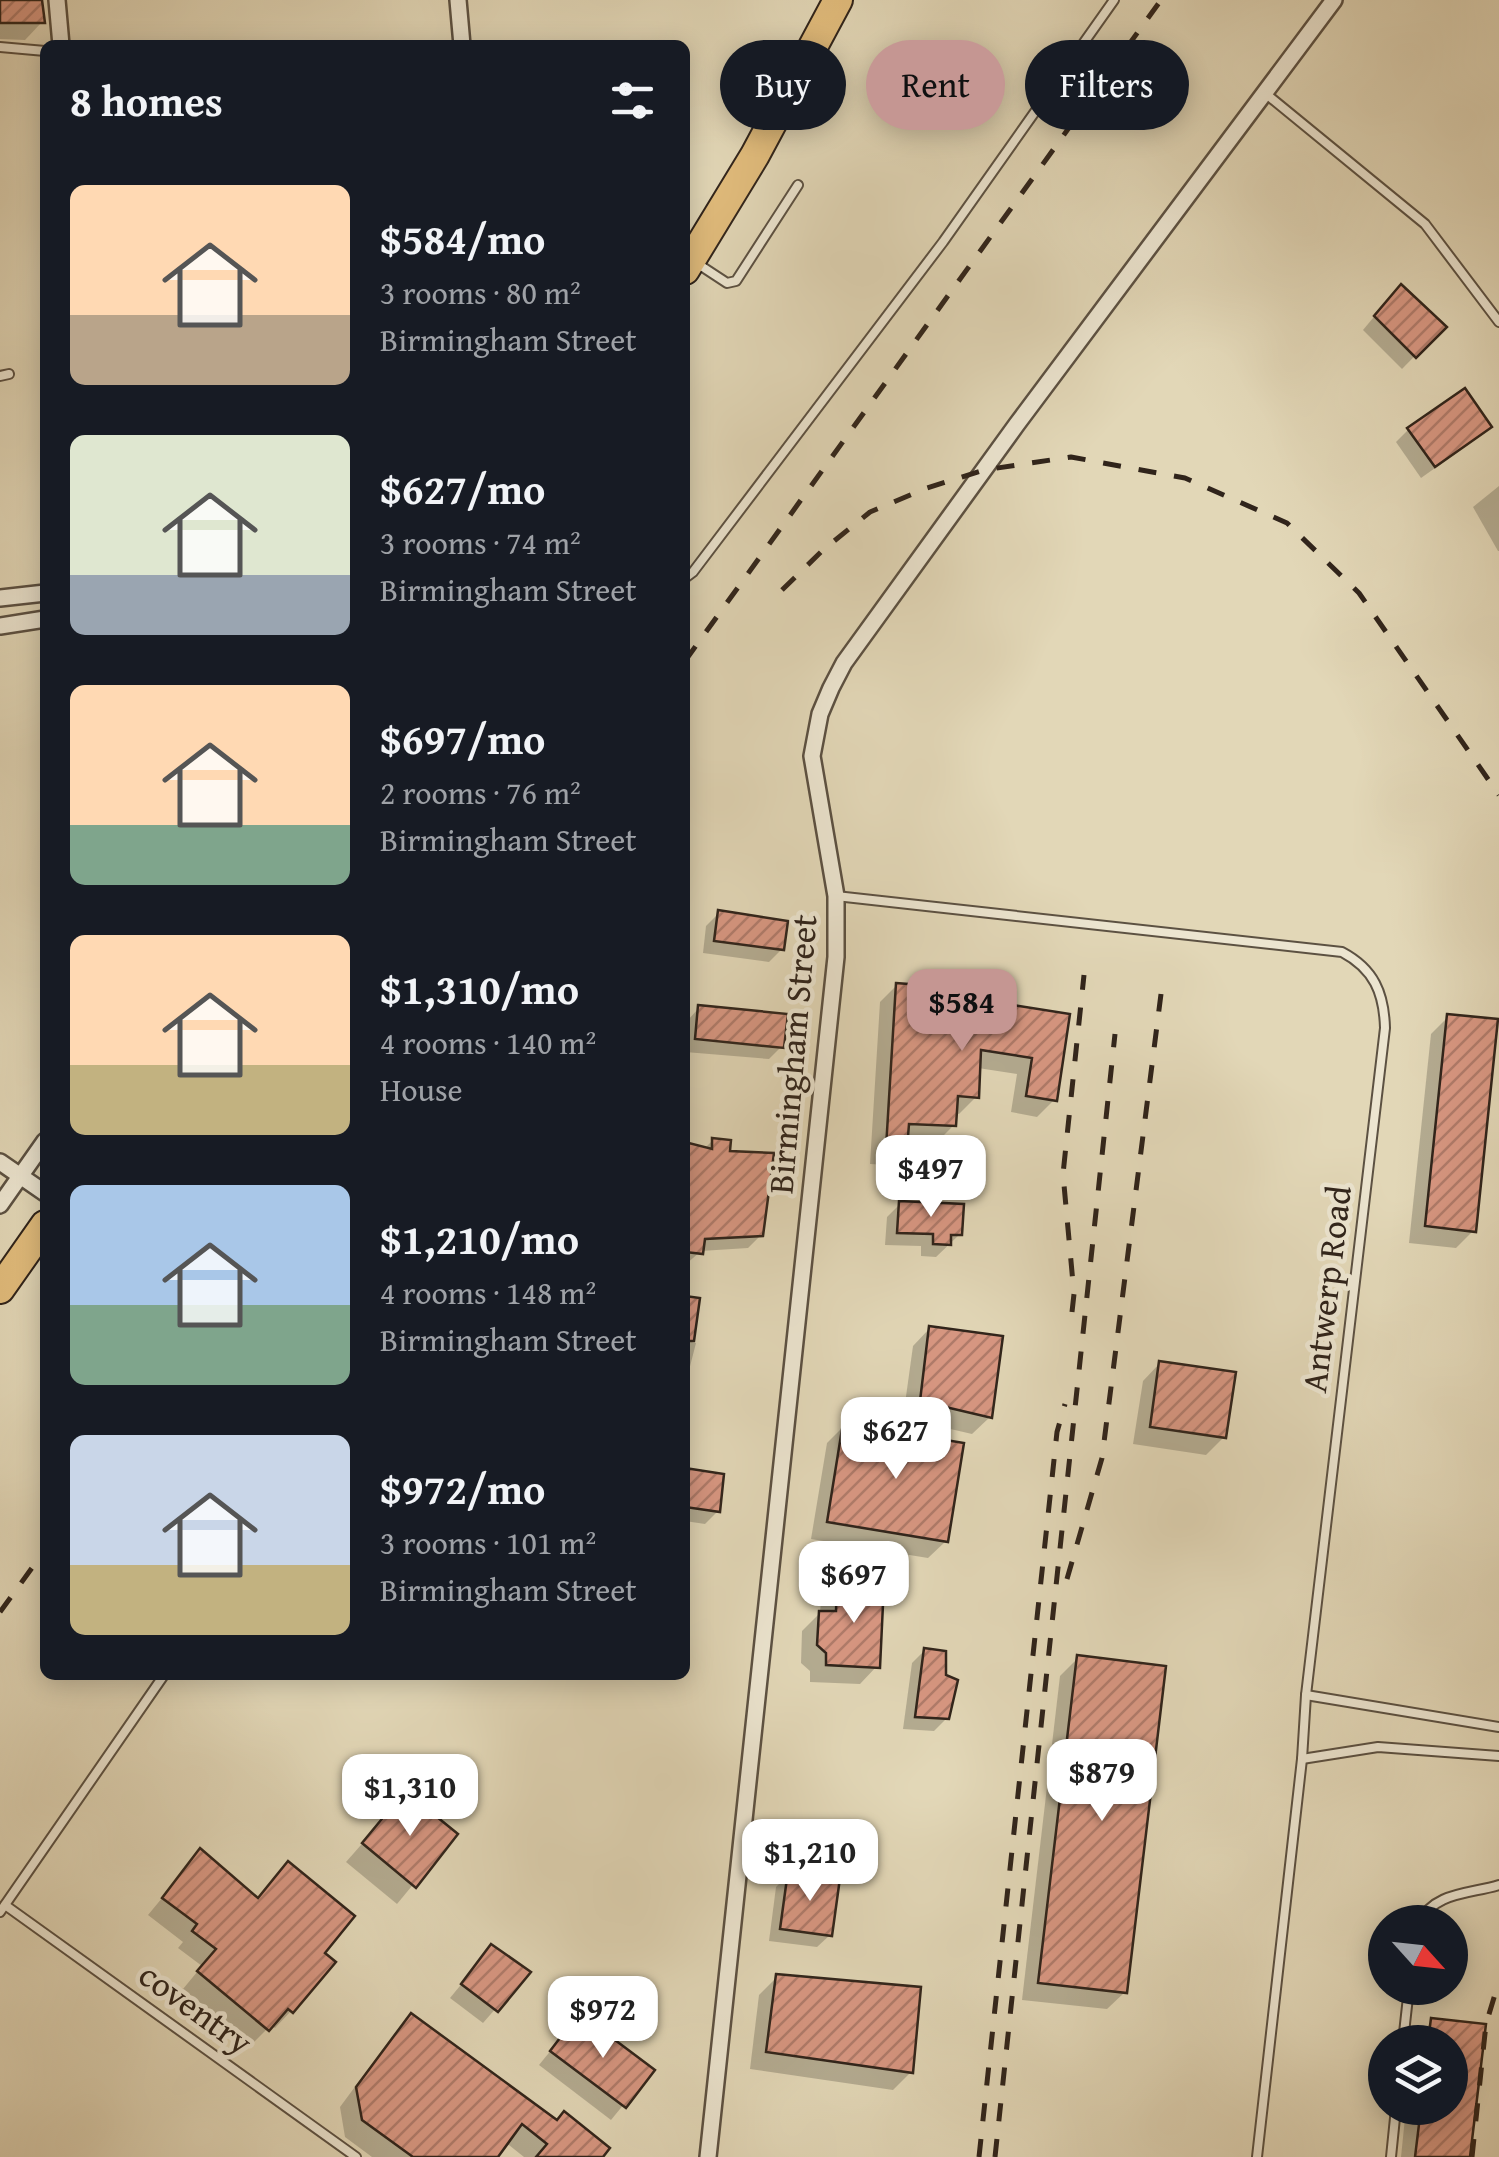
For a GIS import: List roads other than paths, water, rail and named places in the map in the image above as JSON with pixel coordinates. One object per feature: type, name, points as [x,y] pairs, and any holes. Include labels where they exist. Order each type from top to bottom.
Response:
[{"type":"highway","points":[[690,261],[755,155],[838,0]]},
{"type":"highway","points":[[0,1289],[40,1232]]},
{"type":"street","points":[[57,0],[61,40]]},
{"type":"street","points":[[458,0],[462,40]]},
{"type":"street","name":"Birmingham Street","points":[[708,2157],[836,957],[836,896],[812,756],[820,714],[844,663],[1334,0]]},
{"type":"street","points":[[0,598],[40,594]]},
{"type":"street","points":[[0,626],[40,620]]},
{"type":"street","points":[[0,1206],[40,1148]]},
{"type":"street","points":[[0,1162],[40,1190]]},
{"type":"lane","points":[[690,574],[943,242],[1114,0]]},
{"type":"lane","points":[[0,47],[40,50]]},
{"type":"lane","points":[[1265,93],[1425,224],[1499,322]]},
{"type":"lane","points":[[690,265],[726,282],[736,281],[798,185]]},
{"type":"lane","name":"Antwerp Road","points":[[836,896],[1342,952],[1361,962],[1384,998],[1385,1028],[1306,1695],[1257,2157]]},
{"type":"lane","points":[[2,1908],[161,1680]]},
{"type":"lane","points":[[1306,1695],[1499,1727]]},
{"type":"lane","points":[[1302,1758],[1378,1748],[1499,1756]]},
{"type":"lane","points":[[1433,1905],[1443,1898],[1499,1885]]},
{"type":"lane","name":"coventry","points":[[2,1908],[356,2157]]},
{"type":"lane","points":[[1391,2157],[1394,2125]]},
{"type":"railway","points":[[690,654],[1161,0]]},
{"type":"railway","points":[[782,590],[870,512],[984,470],[1071,457],[1185,478],[1287,523],[1359,593],[1499,795]]},
{"type":"railway","points":[[1072,1312],[1074,1294],[1063,1174],[1084,975]]},
{"type":"railway","points":[[1067,1579],[1102,1458],[1161,994]]},
{"type":"railway","points":[[995,2157],[1115,1034]]},
{"type":"railway","points":[[979,2157],[1057,1432],[1065,1404]]},
{"type":"railway","points":[[0,1612],[40,1557]]},
{"type":"railway","points":[[1472,2157],[1486,2024],[1499,1981]]}]
